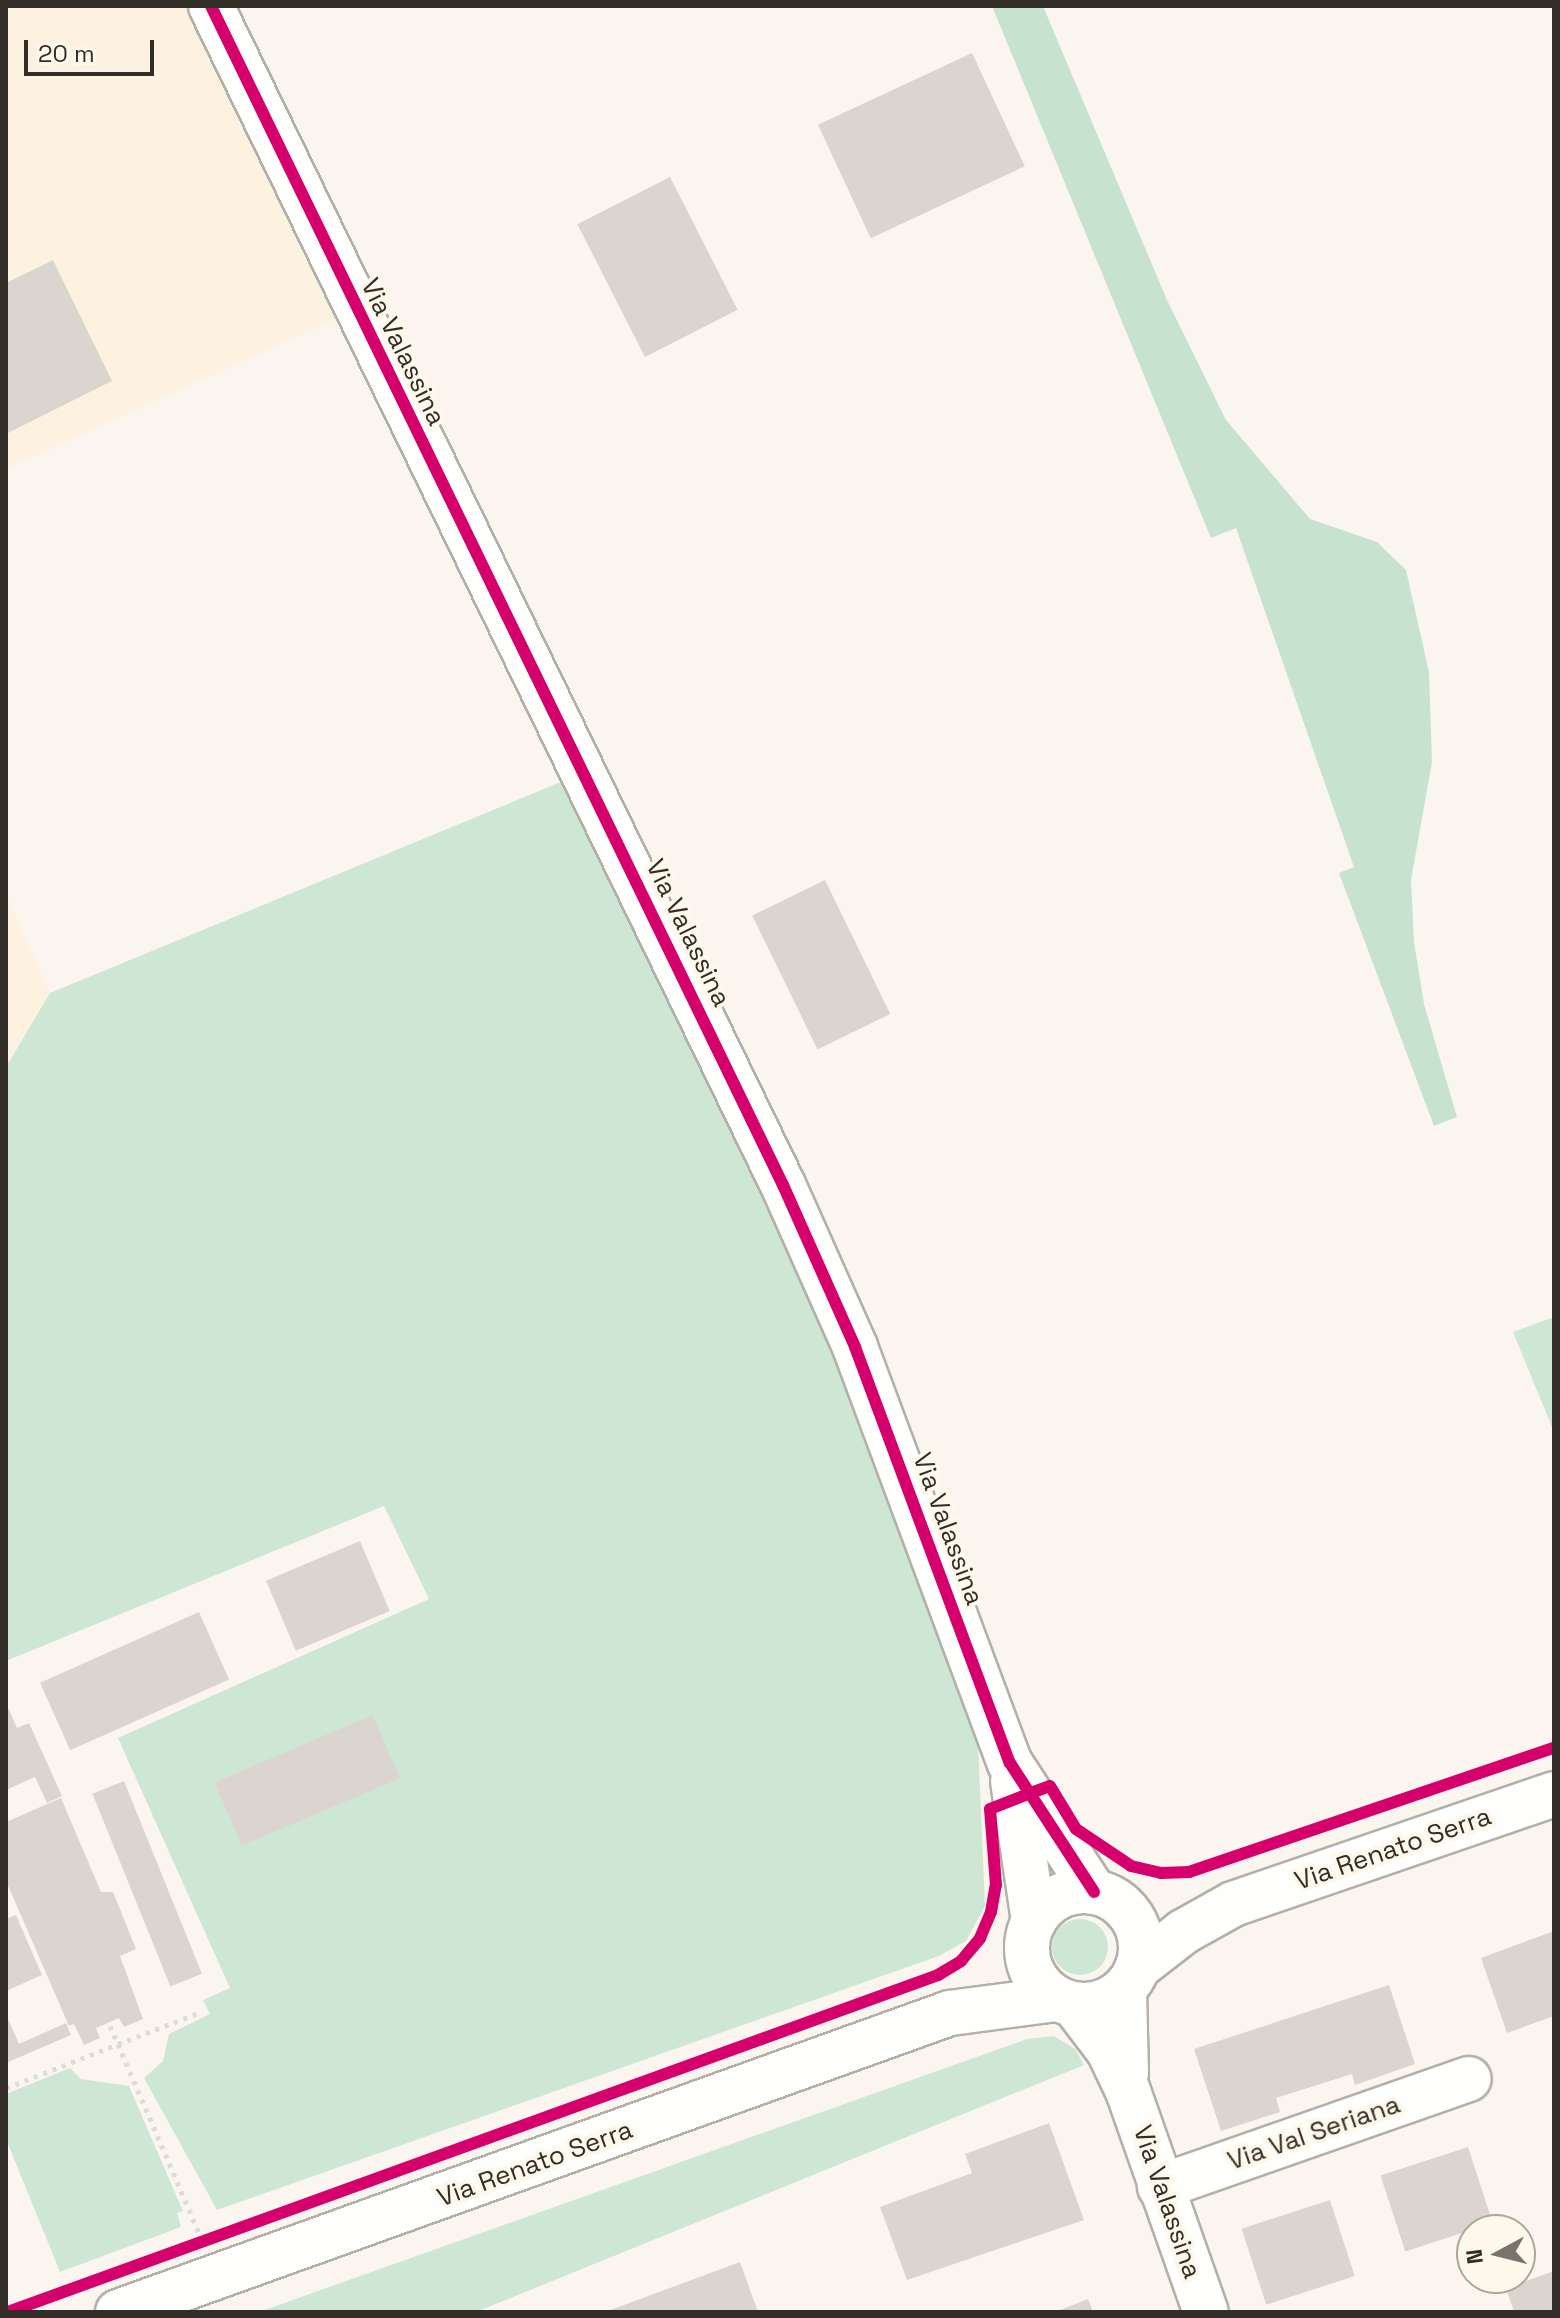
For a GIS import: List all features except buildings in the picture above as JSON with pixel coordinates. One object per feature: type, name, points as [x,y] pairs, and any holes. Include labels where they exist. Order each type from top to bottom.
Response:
[{"type":"street","name":"Via Valassina","points":[[211,6],[783,1185],[855,1347],[1010,1763],[1031,1930]]},
{"type":"street","name":"Via Valassina","points":[[1010,1763],[1106,1897]]},
{"type":"street","name":"Via Renato Serra","points":[[1130,1979],[1183,1932],[1233,1904],[1554,1794]]},
{"type":"street","points":[[1059,1897],[1106,1897],[1139,1935],[1130,1979],[1109,2000],[1066,2002],[1031,1970],[1031,1930],[1059,1897]]},
{"type":"street","name":"Via Renato Serra","points":[[1106,1897],[1172,1908],[1233,1904]]},
{"type":"street","name":"Via Renato Serra","points":[[950,2013],[1031,1930]]},
{"type":"street","name":"Via Valassina","points":[[1128,2091],[1130,1979]]},
{"type":"street","name":"Via Valassina","points":[[1066,2002],[1109,2051],[1128,2091],[1206,2312]]},
{"type":"street","name":"Via Renato Serra","points":[[118,2312],[950,2013],[1066,2002]]},
{"type":"street","name":"Via Val Seriana","points":[[1160,2187],[1469,2079]]},
{"type":"path","points":[[6,2088],[201,2012]]},
{"type":"path","points":[[110,2026],[203,2242]]},
{"type":"path","points":[[188,2248],[218,2237]]},
{"type":"shaded area","points":[[6,6],[202,6],[345,315],[6,469]]},
{"type":"shaded area","points":[[6,894],[50,993],[6,1067]]},
{"type":"green space","points":[[992,6],[1043,6],[1167,300],[1226,420],[1310,519],[1377,542],[1406,570],[1429,672],[1432,762],[1411,880],[1414,942],[1424,1004],[1457,1117],[1434,1126],[1339,873],[1354,867],[1236,528],[1211,538]]},
{"type":"green space","points":[[573,777],[822,1308],[978,1743],[985,1906],[966,1941],[939,1956],[217,2210],[144,2078],[163,2061],[169,2034],[210,2014],[203,2000],[230,1988],[118,1738],[429,1599],[384,1506],[6,1661],[6,1067],[50,993]]},
{"type":"green space","points":[[1554,1317],[1554,1432],[1513,1332]]},
{"type":"green space","points":[[1080,1919],[1100,1927],[1108,1947],[1100,1967],[1080,1975],[1060,1967],[1052,1947],[1060,1927]]},
{"type":"green space","points":[[1054,2036],[1075,2049],[1084,2065],[476,2312],[259,2312],[1027,2039]]},
{"type":"green space","points":[[70,2068],[81,2079],[129,2086],[183,2211],[177,2213],[181,2227],[60,2272],[6,2139],[6,2094]]},
{"type":"cycle path","points":[[211,6],[783,1185],[855,1347],[1010,1763],[1094,1892]]},
{"type":"cycle path","points":[[8,2312],[938,1975],[961,1961],[980,1938],[991,1912],[996,1885],[990,1809],[1028,1794],[1050,1786],[1076,1829],[1131,1866],[1161,1873],[1189,1872],[1554,1748]]}]
